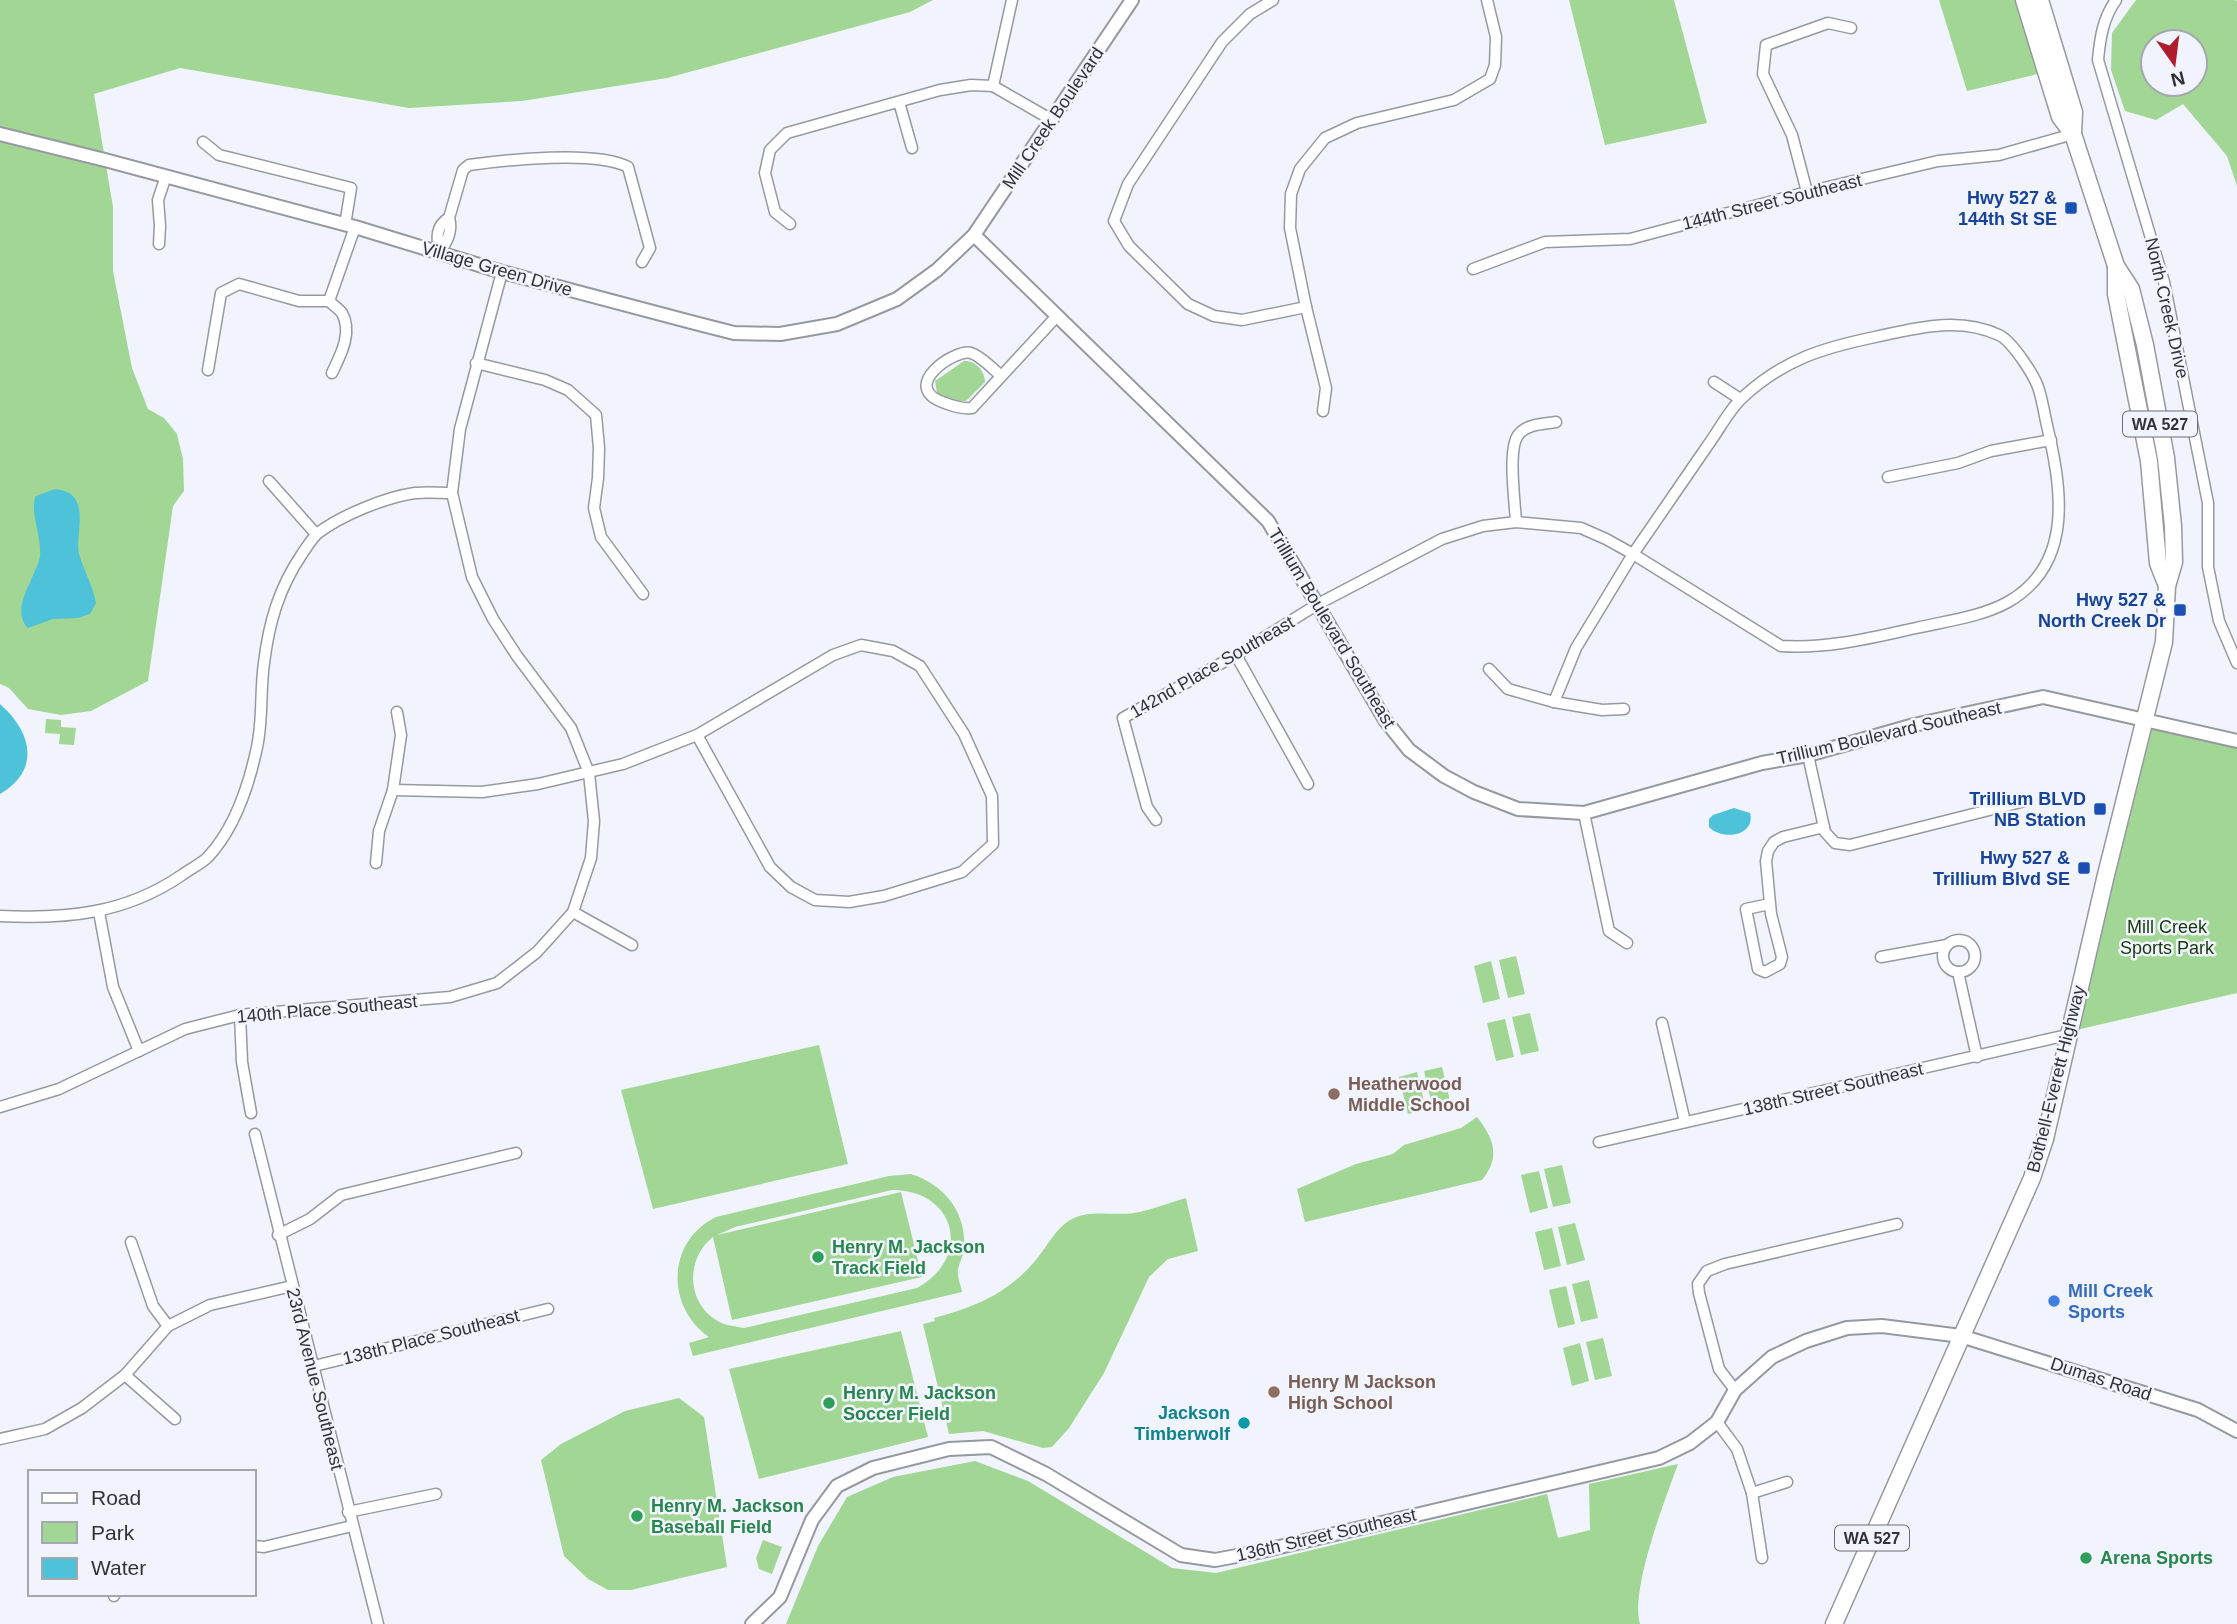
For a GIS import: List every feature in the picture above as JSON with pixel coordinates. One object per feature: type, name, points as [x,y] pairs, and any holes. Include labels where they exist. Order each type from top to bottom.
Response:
[{"type":"main road","name":"Bothell-Everett Highway","points":[[1834,1624],[2032,1178],[2045,1139],[2067,1035],[2164,642],[2167,586],[2158,563],[2149,461],[2116,294],[2116,266],[2073,134],[2060,117],[2024,0]]},
{"type":"main road","name":"Bothell-Everett Highway","points":[[2040,0],[2074,112],[2073,134]]},
{"type":"street","points":[[993,86],[1012,0]]},
{"type":"street","name":"Mill Creek Boulevard","points":[[974,235],[1132,0]]},
{"type":"street","points":[[1273,0],[1250,14],[1222,42],[1128,184],[1114,221],[1129,246],[1188,304],[1214,316],[1242,320],[1306,307]]},
{"type":"street","points":[[1323,411],[1326,388],[1290,228],[1291,194],[1300,169],[1325,138],[1357,122],[1454,100],[1490,79],[1495,65],[1496,37],[1487,0]]},
{"type":"street","name":"North Creek Drive","points":[[2116,0],[2106,17],[2100,37],[2098,60],[2164,282],[2208,503],[2208,567],[2219,621],[2237,663]]},
{"type":"street","points":[[1807,192],[1792,135],[1763,74],[1766,45],[1828,23],[1851,28]]},
{"type":"street","points":[[790,224],[775,212],[765,173],[767,156],[779,138],[787,133],[940,90],[971,85],[993,86],[1052,120]]},
{"type":"street","points":[[899,103],[912,148]]},
{"type":"street","name":"Village Green Drive","points":[[0,134],[166,176],[350,226],[502,272],[734,332],[780,334],[837,324],[897,299],[937,270],[974,235]]},
{"type":"street","name":"144th Street Southeast","points":[[1473,269],[1545,242],[1630,239],[1807,192],[1938,161],[1999,155],[2073,134]]},
{"type":"street","points":[[203,142],[219,155],[351,188],[350,226],[329,301]]},
{"type":"street","points":[[439,253],[437,237],[441,222],[449,218],[463,170],[469,165],[528,158],[618,162],[628,167],[650,248],[642,262]]},
{"type":"street","points":[[159,244],[158,200],[166,176]]},
{"type":"street","name":"Trillium Boulevard Southeast","points":[[974,235],[1268,521],[1385,720],[1409,750],[1444,776],[1474,792],[1518,809],[1584,813],[1762,763],[1808,755],[1914,725],[2043,697],[2144,720]]},
{"type":"street","points":[[502,272],[460,429],[453,493],[472,577],[517,656],[571,728],[589,773],[594,821],[591,858],[573,912],[632,944]]},
{"type":"street","points":[[208,370],[221,293],[239,285],[299,300],[329,301],[341,313],[345,326],[345,346],[332,373]]},
{"type":"street","points":[[1001,376],[972,353],[965,352],[930,374],[926,382],[928,393],[934,400],[962,409],[972,408],[1056,317]]},
{"type":"street","points":[[1554,702],[1576,648],[1633,554],[1741,399],[1778,370],[1802,356],[1844,343],[1932,325],[1964,325],[2002,335],[2039,388],[2051,440],[1991,451],[1958,463],[1888,477]]},
{"type":"street","points":[[476,363],[545,380],[568,390],[596,415],[599,448],[594,508],[601,537],[643,594]]},
{"type":"street","points":[[1714,382],[1741,399]]},
{"type":"street","points":[[1516,522],[1513,444],[1520,432],[1535,425],[1556,422]]},
{"type":"street","name":"142nd Place Southeast","points":[[1156,820],[1147,807],[1123,718],[1236,655],[1318,604],[1442,539],[1483,526],[1516,522],[1581,528],[1633,554],[1781,646],[1809,648],[1845,644],[1978,614],[2007,603],[2024,591],[2038,577],[2052,551],[2059,528],[2060,502],[2051,440]]},
{"type":"street","points":[[269,481],[316,534]]},
{"type":"street","points":[[0,916],[25,918],[99,912],[129,904],[157,892],[206,859],[238,810],[258,745],[264,665],[270,628],[278,597],[294,566],[316,534],[382,501],[416,493],[453,493]]},
{"type":"street","points":[[393,790],[482,792],[538,784],[623,764],[697,735],[833,655],[861,645],[893,651],[920,666],[964,734],[992,796],[993,844],[962,872],[937,880],[884,896],[849,902],[815,900],[792,887],[770,866],[697,735]]},
{"type":"street","points":[[1236,655],[1308,784]]},
{"type":"street","points":[[1489,669],[1508,689],[1554,702],[1602,710],[1624,709]]},
{"type":"street","points":[[376,863],[379,831],[393,790],[401,736],[397,712]]},
{"type":"street","points":[[2144,720],[2237,741]]},
{"type":"street","points":[[1808,755],[1824,827],[1835,843],[1850,845],[2025,800]]},
{"type":"street","points":[[1584,813],[1609,930],[1627,943]]},
{"type":"street","points":[[1770,904],[1746,909],[1754,959],[1758,969],[1765,972],[1780,964],[1782,957],[1770,904],[1766,861],[1768,851],[1774,842],[1783,837],[1824,827]]},
{"type":"street","points":[[99,912],[113,987],[139,1051]]},
{"type":"street","name":"140th Place Southeast","points":[[0,1107],[59,1090],[185,1029],[240,1015],[450,997],[497,984],[537,952],[573,912]]},
{"type":"street","points":[[1961,940],[1967,942],[1974,950],[1975,960],[1972,965],[1964,972],[1958,972],[1945,965],[1943,955],[1947,946],[1951,942],[1961,940]]},
{"type":"street","points":[[1881,957],[1947,946]]},
{"type":"street","points":[[1958,972],[1977,1057]]},
{"type":"street","points":[[240,1015],[242,1062],[251,1113]]},
{"type":"street","points":[[1662,1023],[1685,1122]]},
{"type":"street","name":"138th Street Southeast","points":[[1599,1142],[2067,1035]]},
{"type":"street","name":"23rd Avenue Southeast","points":[[255,1134],[278,1235],[314,1366],[348,1512],[378,1624]]},
{"type":"street","points":[[278,1235],[310,1219],[341,1195],[516,1153]]},
{"type":"street","points":[[1735,1390],[1719,1368],[1699,1293],[1698,1284],[1707,1271],[1725,1264],[1897,1224]]},
{"type":"street","points":[[131,1242],[153,1306],[168,1326]]},
{"type":"street","points":[[0,1439],[45,1429],[82,1408],[125,1375],[168,1326],[210,1305],[292,1286]]},
{"type":"street","name":"138th Place Southeast","points":[[314,1366],[548,1309]]},
{"type":"street","name":"136th Street Southeast","points":[[752,1624],[780,1597],[812,1520],[837,1486],[873,1468],[949,1449],[991,1447],[1046,1474],[1181,1555],[1215,1560],[1659,1458],[1690,1443],[1717,1422],[1735,1390],[1772,1357],[1805,1341],[1847,1328],[1882,1326],[1961,1336]]},
{"type":"street","name":"Dumas Road","points":[[1961,1336],[2198,1410],[2237,1431]]},
{"type":"street","points":[[125,1375],[174,1419]]},
{"type":"street","points":[[1717,1422],[1737,1449],[1752,1493],[1762,1558]]},
{"type":"street","points":[[1752,1493],[1787,1482]]},
{"type":"street","points":[[348,1512],[436,1494]]},
{"type":"street","points":[[256,1546],[264,1547],[352,1526]]},
{"type":"green space","points":[[0,0],[933,0],[910,12],[667,78],[522,101],[409,108],[180,68],[94,94],[113,207],[113,271],[132,368],[148,409],[164,418],[177,434],[183,459],[184,491],[173,506],[148,681],[91,711],[61,715],[28,709],[9,688],[0,684]]},
{"type":"green space","points":[[1569,0],[1674,0],[1707,123],[1605,145]]},
{"type":"green space","points":[[1939,0],[2024,0],[2046,72],[1967,91]]},
{"type":"green space","points":[[2136,0],[2236,0],[2237,186],[2227,156],[2183,104],[2156,120],[2125,111],[2111,70],[2112,33]]},
{"type":"green space","points":[[964,361],[979,367],[985,382],[966,401],[956,401],[937,393],[935,381]]},
{"type":"green space","points":[[46,719],[61,720],[61,727],[76,728],[74,745],[59,744],[60,734],[45,733]]},
{"type":"green space","name":"Mill Creek Sports Park","points":[[2146,724],[2237,744],[2237,993],[2072,1031]]},
{"type":"green space","points":[[1516,956],[1525,994],[1508,998],[1499,960]]},
{"type":"green space","points":[[1491,961],[1500,999],[1483,1003],[1474,966]]},
{"type":"green space","points":[[1530,1013],[1539,1051],[1521,1055],[1512,1017]]},
{"type":"green space","points":[[1505,1019],[1514,1057],[1496,1061],[1487,1023]]},
{"type":"green space","points":[[819,1045],[848,1164],[653,1209],[621,1090]]},
{"type":"green space","points":[[1442,1067],[1451,1105],[1433,1109],[1424,1071]]},
{"type":"green space","points":[[1417,1072],[1426,1110],[1408,1114],[1399,1077]]},
{"type":"green space","points":[[1477,1117],[1488,1133],[1493,1148],[1492,1164],[1482,1180],[1305,1222],[1297,1189],[1356,1164],[1393,1154],[1404,1145],[1461,1128]]},
{"type":"green space","points":[[1562,1165],[1571,1203],[1553,1207],[1544,1169]]},
{"type":"green space","points":[[1539,1171],[1548,1208],[1530,1213],[1521,1175]]},
{"type":"green space","name":"Henry M. Jackson Track Field","points":[[911,1174],[923,1179],[944,1193],[958,1212],[964,1236],[958,1273],[962,1292],[693,1356],[689,1343],[709,1337],[695,1324],[685,1309],[679,1292],[678,1274],[681,1257],[688,1242],[700,1228],[716,1217],[889,1176]],"holes":[[[892,1190],[914,1193],[931,1201],[943,1213],[950,1227],[951,1243],[946,1260],[935,1275],[917,1288],[744,1328],[716,1320],[704,1310],[698,1300],[694,1289],[694,1266],[704,1245],[713,1237],[732,1320],[922,1277],[901,1192],[717,1235],[735,1227]]]},
{"type":"green space","points":[[1186,1198],[1198,1251],[1168,1259],[1149,1277],[1104,1373],[1069,1428],[1052,1447],[1043,1448],[983,1431],[949,1434],[923,1324],[977,1304],[1002,1291],[1024,1272],[1055,1233],[1070,1220],[1093,1214],[1134,1213]]},
{"type":"green space","points":[[1575,1223],[1585,1260],[1567,1265],[1558,1227]]},
{"type":"green space","points":[[1552,1228],[1561,1266],[1544,1270],[1535,1232]]},
{"type":"green space","points":[[1589,1280],[1598,1318],[1581,1322],[1572,1284]]},
{"type":"green space","points":[[1566,1286],[1575,1324],[1558,1328],[1549,1290]]},
{"type":"green space","name":"Henry M. Jackson Soccer Field","points":[[901,1331],[928,1437],[759,1479],[729,1369]]},
{"type":"green space","points":[[1603,1338],[1612,1376],[1595,1380],[1586,1342]]},
{"type":"green space","points":[[1580,1343],[1589,1381],[1572,1386],[1563,1348]]},
{"type":"green space","name":"Henry M. Jackson Baseball Field","points":[[679,1398],[704,1417],[727,1567],[631,1590],[608,1590],[588,1579],[564,1556],[541,1460],[561,1444],[625,1411]]},
{"type":"green space","points":[[975,1461],[1028,1481],[1172,1568],[1216,1573],[1547,1494],[1558,1538],[1590,1530],[1589,1484],[1678,1464],[1644,1567],[1638,1609],[1640,1624],[786,1624],[818,1546],[847,1497],[893,1477]]},
{"type":"green space","points":[[763,1540],[782,1547],[772,1574],[759,1569],[756,1558]]},
{"type":"water","points":[[55,489],[67,492],[78,506],[79,554],[96,603],[90,614],[78,618],[53,619],[28,628],[21,612],[22,603],[40,556],[34,502],[36,496]]},
{"type":"water","points":[[0,704],[19,726],[27,750],[22,774],[0,794]]},
{"type":"water","points":[[1734,808],[1750,813],[1748,827],[1743,831],[1729,835],[1709,827],[1709,819],[1713,815]]},
{"type":"place","name":"Hwy 527 & 144th St SE","points":[[2071,208]]},
{"type":"place","name":"Hwy 527 & North Creek Dr","points":[[2180,610]]},
{"type":"place","name":"Trillium BLVD NB Station","points":[[2100,809]]},
{"type":"place","name":"Hwy 527 & Trillium Blvd SE","points":[[2084,868]]},
{"type":"place","name":"Heatherwood Middle School","points":[[1334,1094]]},
{"type":"place","name":"Henry M. Jackson Track Field","points":[[818,1257]]},
{"type":"place","name":"Mill Creek Sports","points":[[2054,1301]]},
{"type":"place","name":"Henry M Jackson High School","points":[[1274,1392]]},
{"type":"place","name":"Henry M. Jackson Soccer Field","points":[[829,1403]]},
{"type":"place","name":"Jackson Timberwolf","points":[[1244,1423]]},
{"type":"place","name":"Henry M. Jackson Baseball Field","points":[[637,1516]]},
{"type":"place","name":"Arena Sports","points":[[2086,1558]]}]
